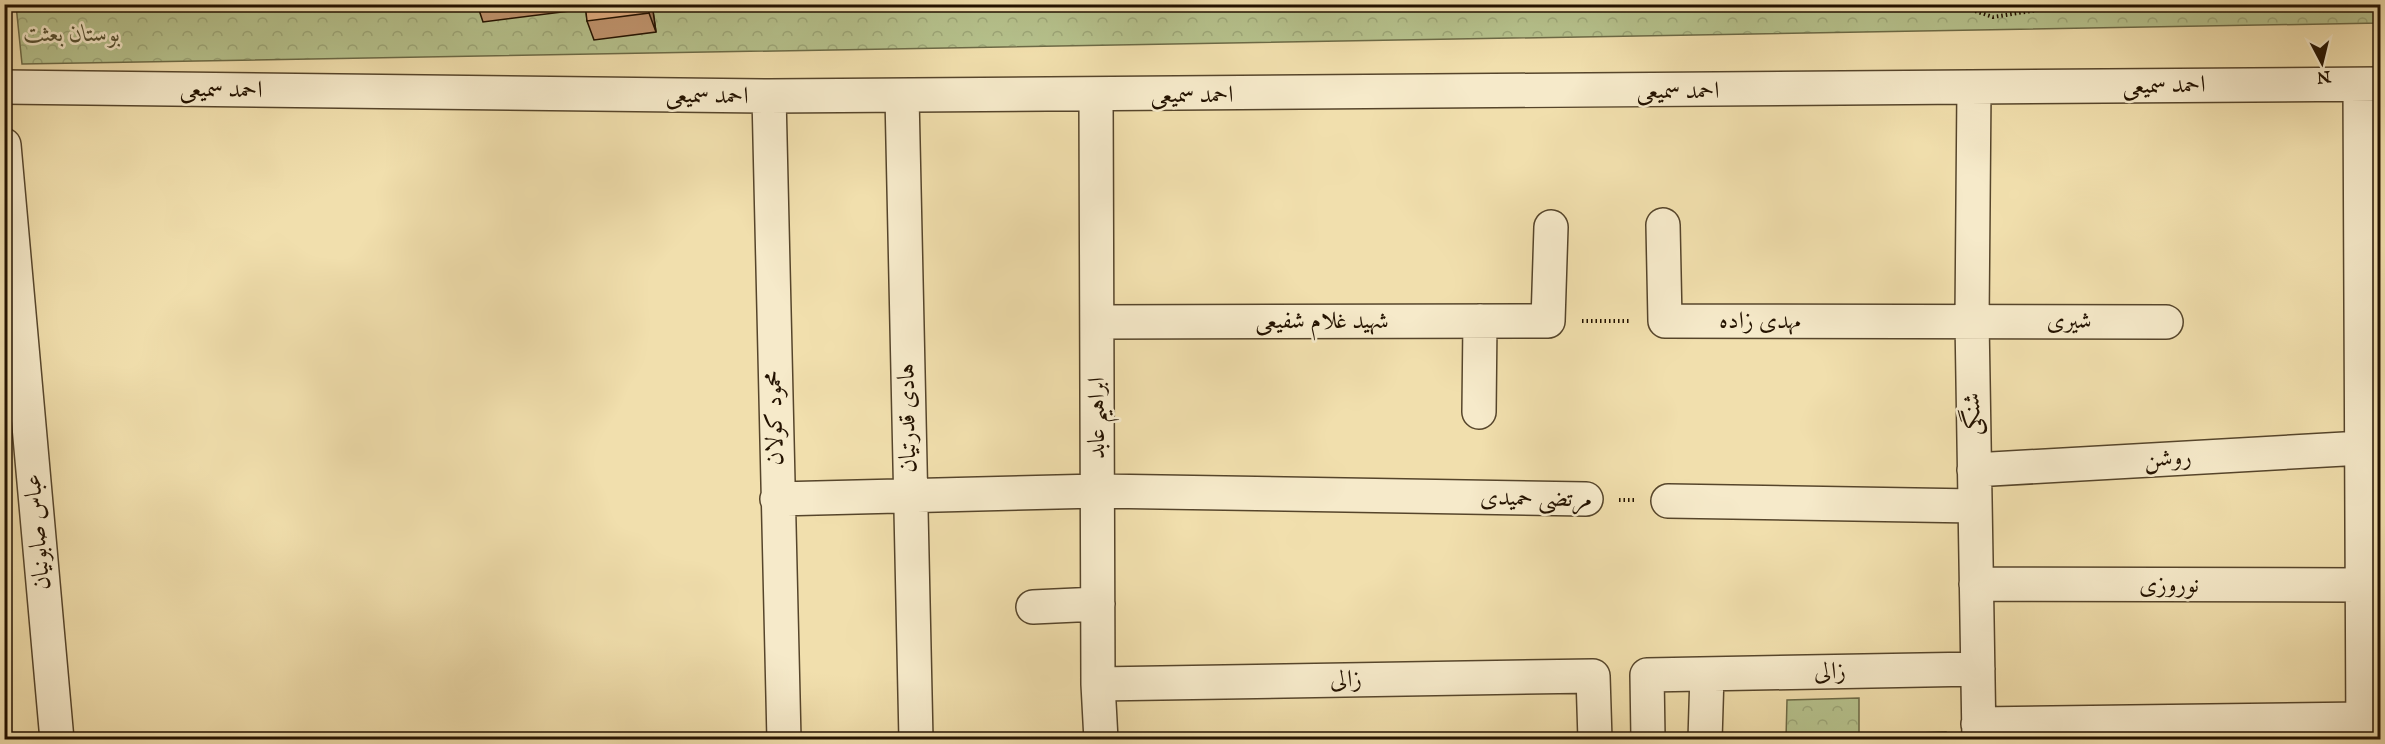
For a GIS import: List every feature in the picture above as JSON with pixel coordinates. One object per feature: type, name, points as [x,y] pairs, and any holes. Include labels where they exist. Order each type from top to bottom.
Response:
[{"type":"street","name":"احمد سمیعی","points":[[4,87],[769,96],[1096,96],[2370,84]]},
{"type":"street","points":[[1978,732],[2363,729],[2362,448],[2370,84]]},
{"type":"street","name":"شنگی","points":[[1974,88],[1972,320],[1978,732]]},
{"type":"street","name":"محمود کولان","points":[[769,96],[784,740]]},
{"type":"street","name":"هادی قدرتیان","points":[[903,96],[909,496],[916,740]]},
{"type":"street","name":"ابراهیم عابد","points":[[1096,96],[1098,684],[1101,740]]},
{"type":"street","name":"عباس صابونیان","points":[[4,145],[57,740]]},
{"type":"street","points":[[1663,225],[1665,321]]},
{"type":"street","points":[[1548,321],[1551,227]]},
{"type":"street","name":"مهدی زاده","points":[[1665,321],[1972,320]]},
{"type":"street","name":"شیری","points":[[1972,320],[2166,322]]},
{"type":"street","points":[[1479,321],[1479,412]]},
{"type":"street","name":"شهید غلام شفیعی","points":[[1097,322],[1548,321]]},
{"type":"street","name":"روشن","points":[[1974,470],[2362,448]]},
{"type":"street","name":"مرتضی حمیدی","points":[[777,499],[1098,491],[1586,499]]},
{"type":"street","points":[[1668,501],[1975,506]]},
{"type":"street","name":"نوروزی","points":[[1976,584],[2362,585]]},
{"type":"street","points":[[1033,607],[1098,604]]},
{"type":"street","name":"زالی","points":[[1648,738],[1647,675],[1978,669]]},
{"type":"street","points":[[1705,740],[1707,674]]},
{"type":"street","name":"زالی","points":[[1098,684],[1593,676],[1595,740]]},
{"type":"path","points":[[1954,4],[1993,17],[2075,4]]},
{"type":"path","points":[[1548,321],[1665,321]]},
{"type":"path","name":"مرتضی حمیدی","points":[[1586,499],[1668,501]]},
{"type":"green space","name":"بوستان بعثت","points":[[2380,4],[2380,23],[22,64],[16,5]]},
{"type":"green space","points":[[1859,698],[1859,735],[1946,732],[1946,739],[1786,739],[1787,700]]},
{"type":"building","points":[[585,4],[647,4],[649,13],[587,21]]}]
